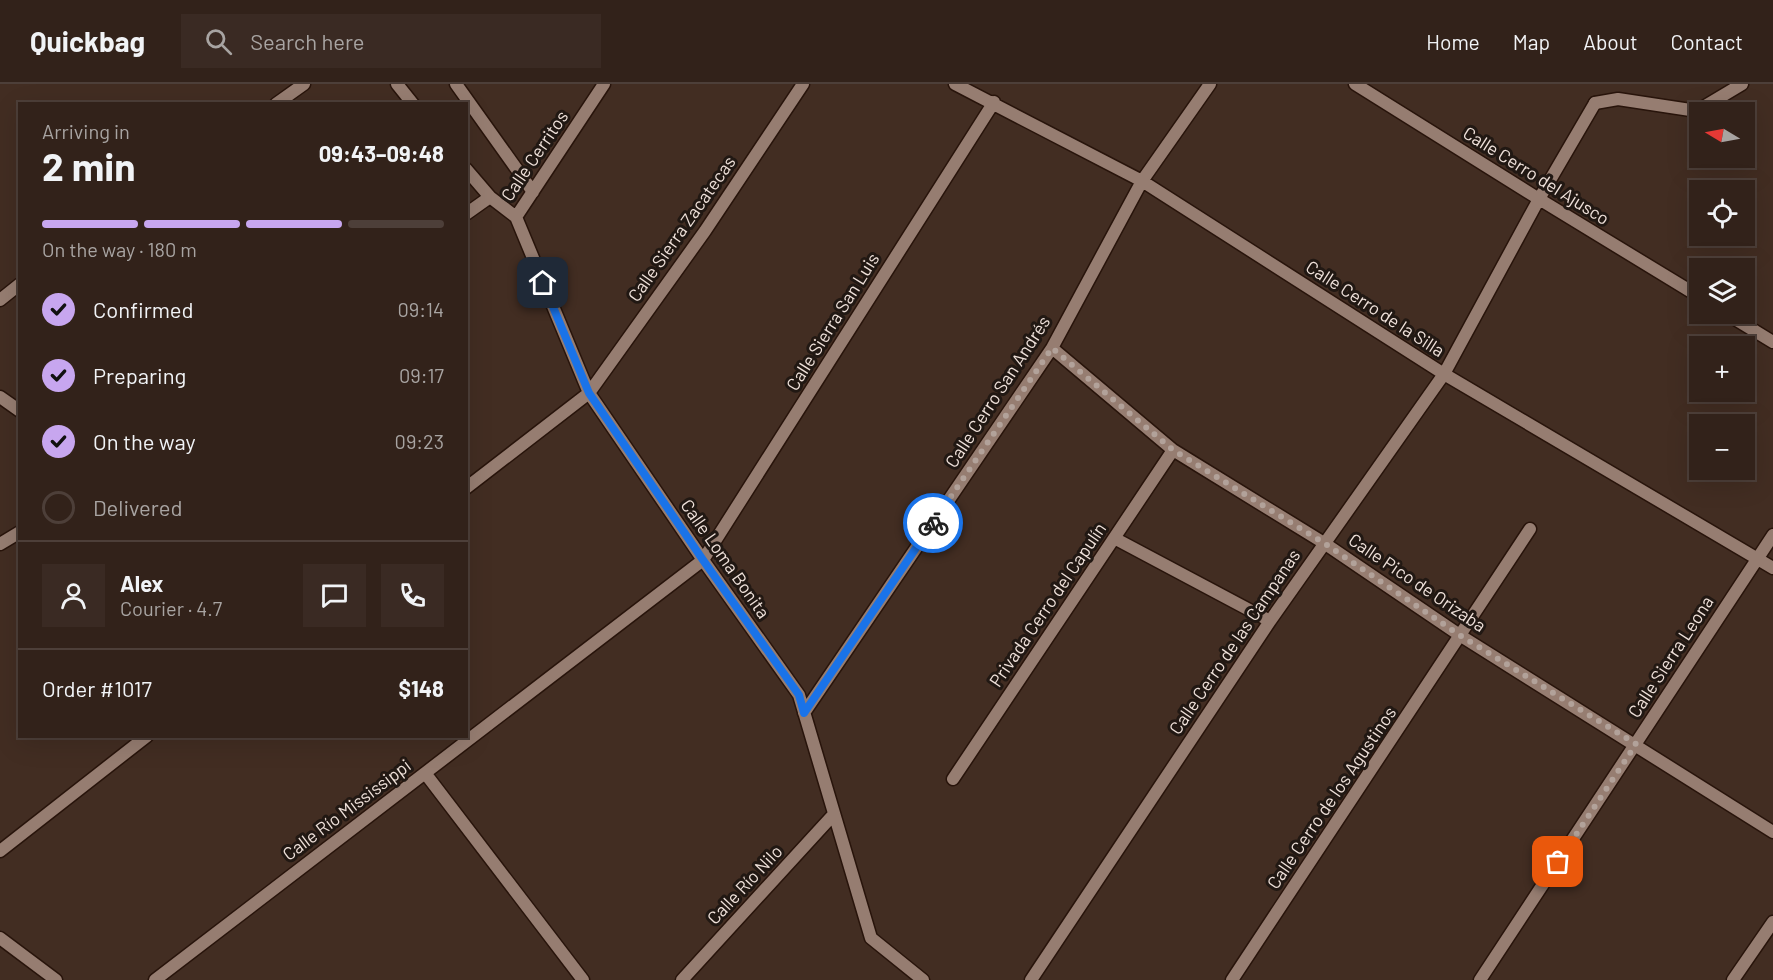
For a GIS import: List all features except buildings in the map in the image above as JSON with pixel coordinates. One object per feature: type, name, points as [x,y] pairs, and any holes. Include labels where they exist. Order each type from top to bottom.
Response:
[{"type":"street","points":[[279,102],[304,84]]},
{"type":"street","points":[[397,84],[411,102]]},
{"type":"street","points":[[456,84],[532,192]]},
{"type":"street","name":"Calle Cerritos","points":[[516,217],[604,84]]},
{"type":"street","name":"Calle Sierra Zacatecas","points":[[468,486],[589,393],[705,231],[802,84]]},
{"type":"street","name":"Calle Cerro de la Silla","points":[[956,84],[1142,181],[1444,374],[1773,568]]},
{"type":"street","name":"Calle Cerro San Andrés","points":[[804,713],[1052,348],[1142,181],[1210,84]]},
{"type":"street","name":"Calle Cerro del Ajusco","points":[[1355,84],[1539,200],[1689,290]]},
{"type":"street","name":"Calle Cerro de las Campanas","points":[[1031,980],[1270,621],[1444,374],[1539,200],[1596,103],[1618,99],[1697,111],[1742,84]]},
{"type":"street","name":"Calle Sierra San Luis","points":[[703,560],[994,102]]},
{"type":"street","name":"Calle Loma Bonita","points":[[468,171],[490,197],[516,217],[589,393],[799,695],[871,938],[923,980]]},
{"type":"street","points":[[468,213],[490,197]]},
{"type":"street","points":[[0,300],[18,286]]},
{"type":"street","points":[[1743,324],[1773,342]]},
{"type":"street","name":"Calle Pico de Orizaba","points":[[1052,348],[1173,450],[1324,543],[1461,636],[1773,832]]},
{"type":"street","points":[[0,397],[18,410]]},
{"type":"street","name":"Privada Cerro del Capulín","points":[[954,779],[1173,450]]},
{"type":"street","name":"Calle Cerro de los Agustinos","points":[[1232,980],[1530,530]]},
{"type":"street","points":[[0,544],[18,533]]},
{"type":"street","name":"Calle Sierra Leona","points":[[1480,980],[1773,535]]},
{"type":"street","points":[[1114,538],[1270,621]]},
{"type":"street","name":"Calle Río Mississippi","points":[[155,980],[703,560]]},
{"type":"street","points":[[0,851],[144,738]]},
{"type":"street","points":[[425,773],[583,980]]},
{"type":"street","name":"Calle Río Nilo","points":[[682,980],[834,814]]},
{"type":"street","points":[[1733,980],[1773,922]]},
{"type":"street","points":[[0,938],[56,980]]},
{"type":"way so far","points":[[933,523],[1052,348],[1173,450],[1324,543],[1461,636],[1636,744],[1558,862]]},
{"type":"route","points":[[543,283],[589,393],[799,695],[804,713],[933,523]]}]
